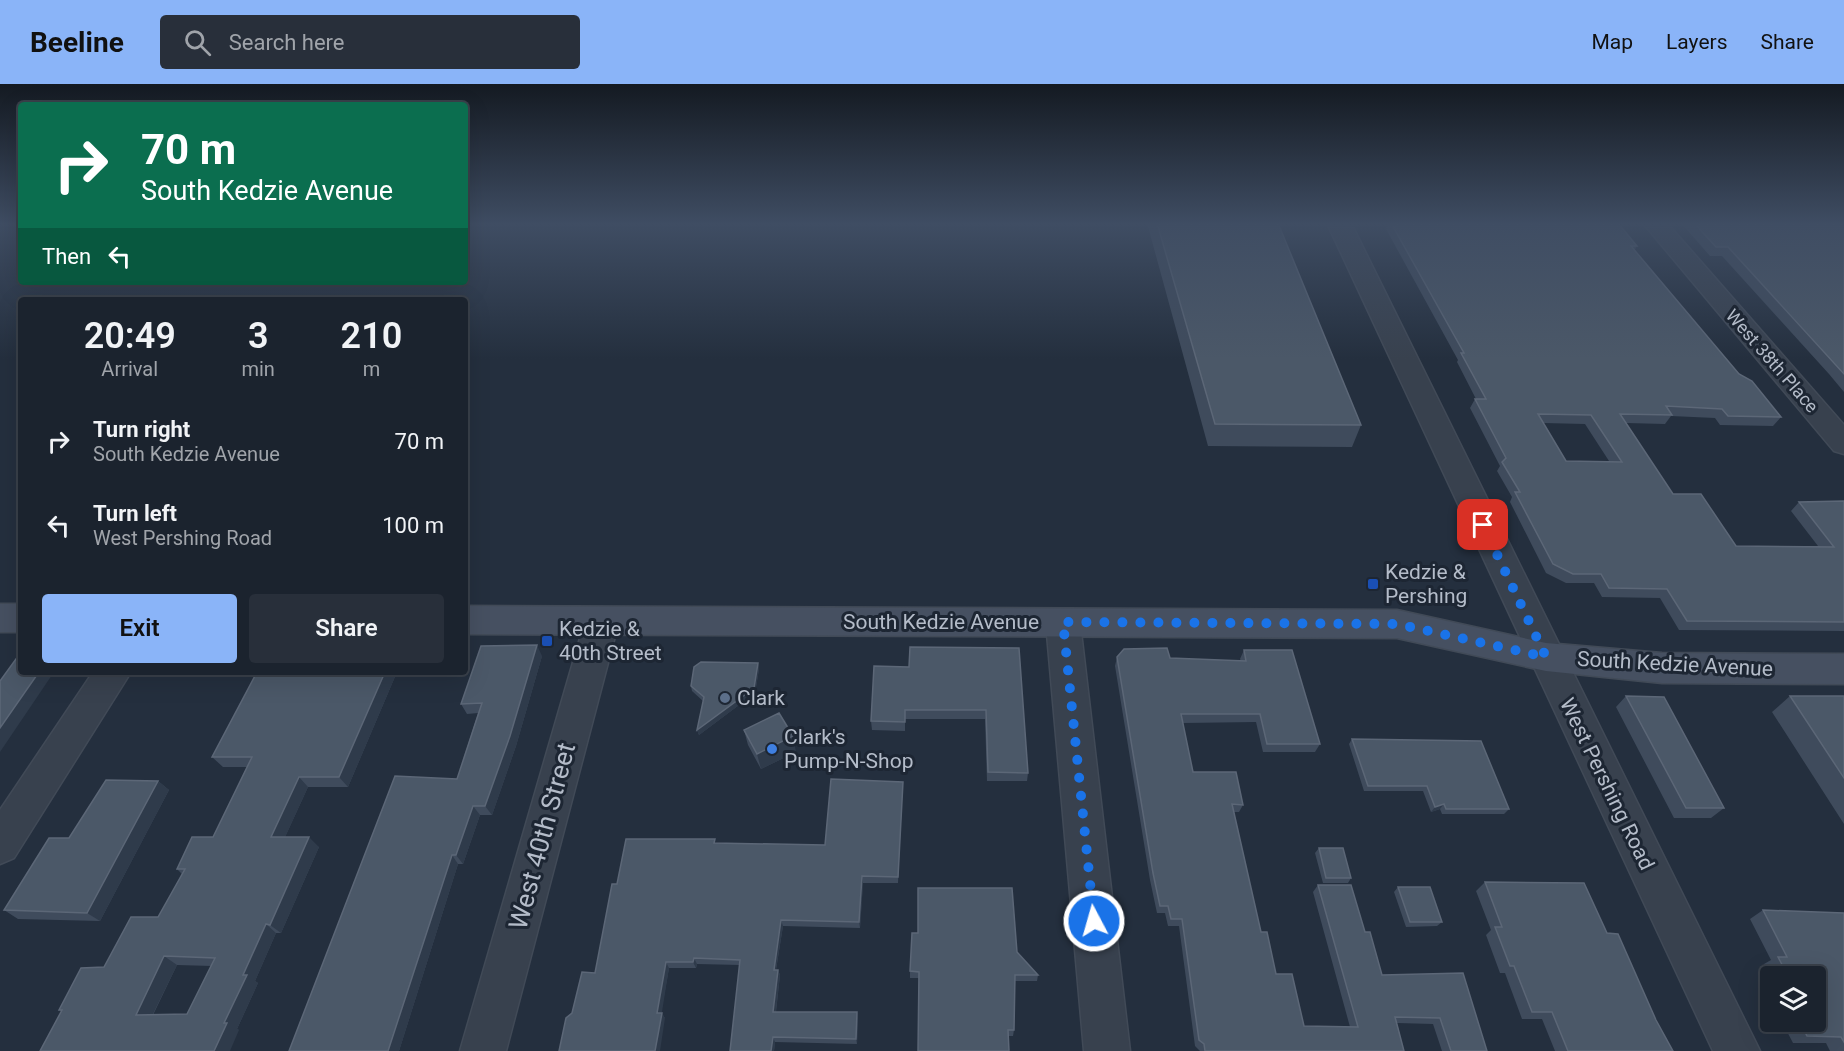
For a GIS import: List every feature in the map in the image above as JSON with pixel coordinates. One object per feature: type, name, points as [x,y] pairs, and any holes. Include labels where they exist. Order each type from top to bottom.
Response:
[{"type":"main road","points":[[0,618],[18,618]]},
{"type":"main road","name":"South Kedzie Avenue","points":[[468,620],[1397,624],[1546,657],[1662,668],[1844,669]]},
{"type":"street","name":"West Pershing Road","points":[[1361,268],[1737,1051]]},
{"type":"street","name":"West 38th Place","points":[[1693,268],[1844,444]]},
{"type":"street","name":"West 40th Street","points":[[483,1051],[602,621]]},
{"type":"street","points":[[1063,622],[1107,1051]]},
{"type":"street","points":[[0,845],[111,675]]},
{"type":"building","points":[[1170,268],[1297,268],[1361,425],[1215,424]]},
{"type":"building","points":[[1416,268],[1650,268],[1739,374],[1752,381],[1781,417],[1728,416],[1722,409],[1666,406],[1672,415],[1620,414],[1673,494],[1701,494],[1736,546],[1834,547],[1799,502],[1844,501],[1844,622],[1687,621],[1667,589],[1609,588],[1601,574],[1573,574],[1553,564],[1515,492],[1520,492],[1502,462],[1506,458],[1475,399],[1486,399],[1461,353],[1464,353]],"holes":[[[1538,414],[1591,415],[1622,462],[1566,461]]]},
{"type":"building","points":[[1747,268],[1844,268],[1844,374]]},
{"type":"building","points":[[537,645],[510,736],[485,806],[473,806],[456,855],[452,855],[388,1051],[289,1051],[395,776],[457,779],[482,703],[461,704],[481,646]]},
{"type":"building","points":[[910,647],[1019,648],[1028,773],[988,772],[986,710],[905,710],[905,722],[871,721],[874,666],[909,667]]},
{"type":"building","points":[[1167,648],[1170,658],[1246,661],[1244,650],[1292,650],[1320,744],[1267,744],[1260,714],[1181,714],[1193,772],[1236,772],[1243,805],[1232,804],[1261,932],[1267,932],[1276,974],[1292,974],[1304,1026],[1358,1027],[1318,885],[1351,885],[1365,932],[1370,932],[1382,975],[1463,973],[1487,1051],[1451,1051],[1440,1018],[1395,1017],[1404,1051],[1205,1051],[1204,1044],[1199,1040],[1182,919],[1171,919],[1168,906],[1160,906],[1117,657],[1124,649]]},
{"type":"building","points":[[18,656],[18,675],[37,675],[0,728],[0,681]]},
{"type":"building","name":"Clark","points":[[701,662],[758,663],[754,688],[697,730],[704,697],[691,686],[694,667]]},
{"type":"building","points":[[255,675],[384,675],[339,777],[299,777],[271,837],[309,837],[270,925],[266,924],[243,975],[247,975],[224,1023],[227,1023],[214,1051],[40,1051],[81,968],[104,967],[131,917],[158,917],[185,869],[177,869],[192,837],[213,837],[252,757],[212,757]],"holes":[[[164,956],[215,958],[187,1014],[136,1015]]]},
{"type":"building","points":[[1626,696],[1664,697],[1724,808],[1686,808]]},
{"type":"building","points":[[1790,696],[1844,696],[1844,778]]},
{"type":"building","points":[[779,713],[793,736],[757,754],[744,730]]},
{"type":"building","points":[[1352,739],[1481,741],[1509,809],[1446,809],[1444,804],[1435,807],[1427,786],[1368,786]]},
{"type":"building","points":[[831,779],[903,782],[898,877],[862,876],[859,922],[781,920],[774,970],[778,970],[773,1012],[857,1012],[856,1039],[773,1037],[771,1051],[730,1051],[740,960],[694,958],[693,962],[666,962],[657,1013],[662,1013],[655,1051],[559,1051],[566,1018],[572,1013],[582,972],[595,973],[612,884],[617,884],[626,839],[715,839],[714,843],[825,845]]},
{"type":"building","points":[[106,780],[158,781],[87,913],[4,910],[49,838],[69,838]]},
{"type":"building","points":[[1319,848],[1343,848],[1351,878],[1326,878]]},
{"type":"building","points":[[1485,882],[1584,883],[1607,933],[1618,934],[1656,1020],[1673,1051],[1568,1051],[1552,1012],[1532,1012],[1514,966],[1510,966],[1495,927],[1502,927]]},
{"type":"building","points":[[1398,887],[1430,887],[1442,922],[1410,922]]},
{"type":"building","points":[[918,888],[1012,888],[1017,952],[1038,975],[1015,975],[1014,1030],[1008,1030],[1009,1051],[918,1051],[919,972],[910,971],[912,933],[918,933]]},
{"type":"building","points":[[1763,910],[1844,913],[1844,1042],[1841,1037],[1807,1036],[1805,1032],[1826,1032],[1826,966],[1783,966],[1778,957],[1787,957]]},
{"type":"place","name":"Kedzie & Pershing","points":[[1373,584]]},
{"type":"place","name":"Kedzie & 40th Street","points":[[547,641]]},
{"type":"place","name":"Clark","points":[[725,698]]},
{"type":"place","name":"Clark's Pump-N-Shop","points":[[772,749]]},
{"type":"route","points":[[1094,921],[1063,622],[1397,624],[1546,657],[1483,525]]}]
